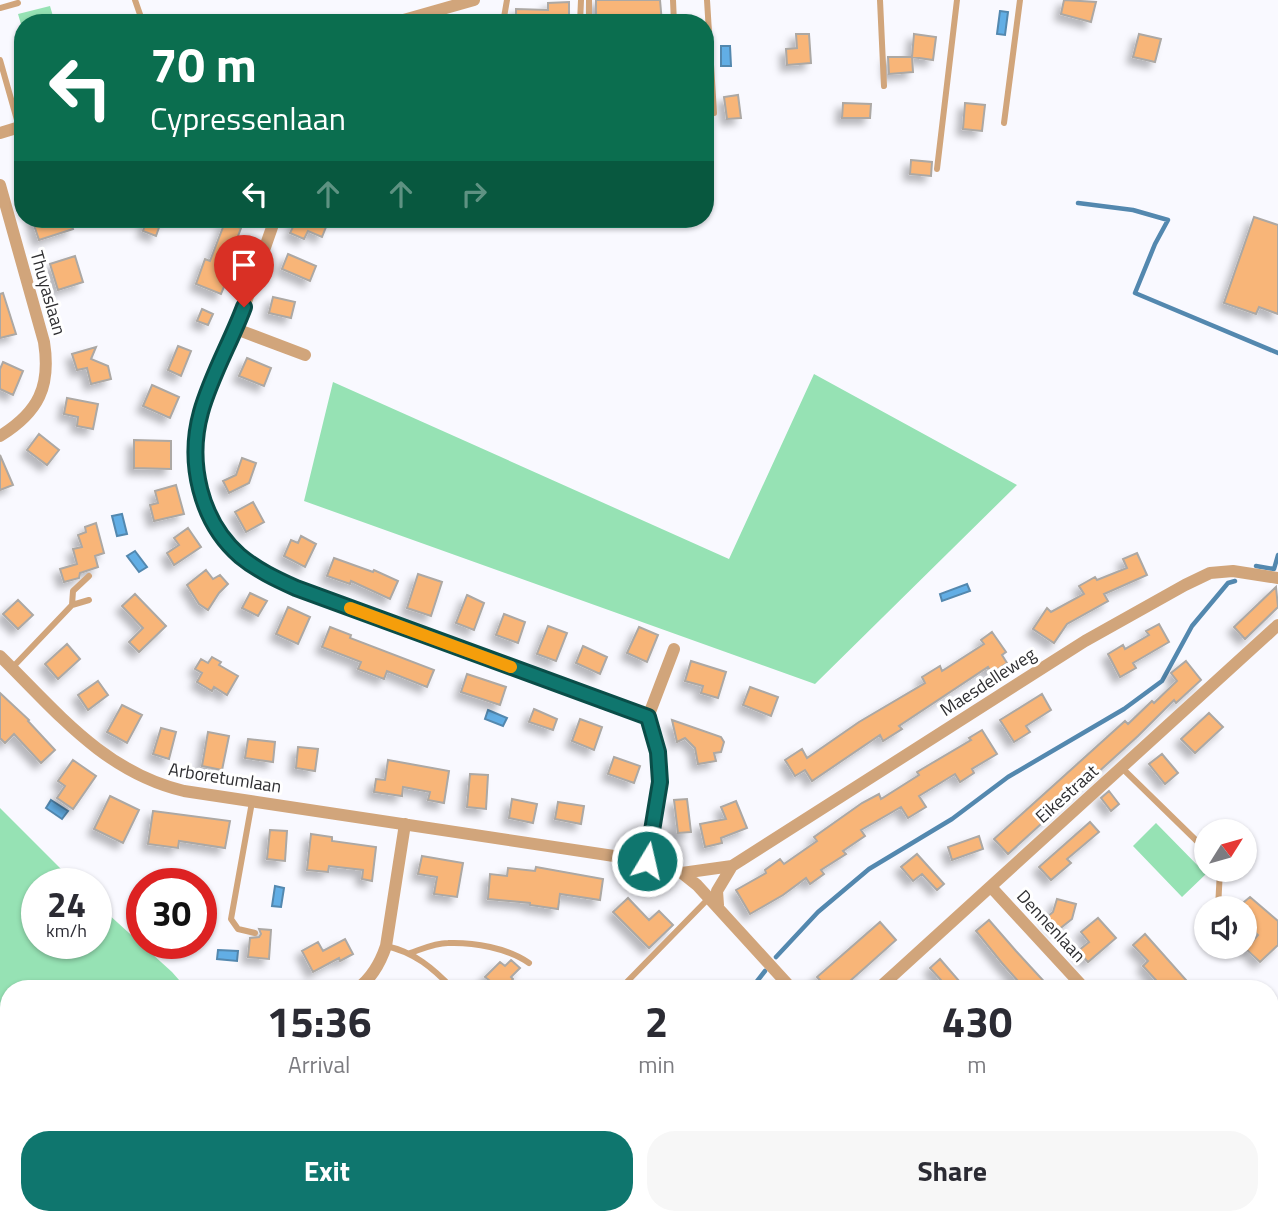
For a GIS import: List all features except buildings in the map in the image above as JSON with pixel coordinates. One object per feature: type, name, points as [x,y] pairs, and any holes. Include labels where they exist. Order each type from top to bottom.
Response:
[{"type":"street","points":[[426,14],[474,0]]},
{"type":"street","name":"Thuyaslaan","points":[[0,185],[47,360],[46,381],[38,399],[15,426],[0,436]]},
{"type":"street","points":[[272,228],[236,329],[201,411],[197,435],[195,459],[198,485],[208,512],[222,537],[239,555],[268,576],[296,588],[648,717]]},
{"type":"street","points":[[236,329],[305,355]]},
{"type":"street","name":"Maesdelleweg","points":[[682,873],[732,866],[1085,641],[1185,585],[1210,573],[1233,571],[1278,579]]},
{"type":"street","name":"Eikestraat","points":[[888,980],[1278,625]]},
{"type":"street","points":[[647,861],[660,782],[658,752],[648,717],[674,649]]},
{"type":"street","name":"Arboretumlaan","points":[[0,656],[96,749],[118,765],[161,786],[668,866],[682,873],[714,901],[784,980]]},
{"type":"street","points":[[368,980],[379,964],[386,946],[405,824]]},
{"type":"street","points":[[714,901],[732,866]]},
{"type":"street","name":"Dennenlaan","points":[[991,887],[1077,980]]},
{"type":"street","points":[[951,1225],[979,1225]]},
{"type":"lane","points":[[880,0],[884,86]]},
{"type":"lane","points":[[937,169],[957,0]]},
{"type":"lane","points":[[1004,122],[1020,0]]},
{"type":"lane","points":[[0,8],[18,3]]},
{"type":"lane","points":[[443,14],[444,9]]},
{"type":"lane","points":[[0,60],[14,105]]},
{"type":"lane","points":[[72,605],[73,591],[89,576]]},
{"type":"lane","points":[[12,668],[72,605],[89,600]]},
{"type":"lane","points":[[1122,768],[1194,838]]},
{"type":"lane","points":[[252,800],[231,919],[238,929],[255,933]]},
{"type":"lane","points":[[630,980],[714,901]]},
{"type":"lane","points":[[410,953],[446,943],[476,945],[519,956],[529,963]]},
{"type":"lane","points":[[386,946],[410,953],[433,968],[444,980]]},
{"type":"green space","points":[[50,6],[52,14],[18,14]]},
{"type":"green space","points":[[814,374],[1017,485],[815,684],[304,501],[333,382],[729,559]]},
{"type":"green space","points":[[0,808],[60,868],[21,868],[21,959],[112,959],[112,918],[126,930],[126,959],[158,959],[179,980],[0,980]]},
{"type":"green space","points":[[1156,823],[1194,862],[1194,882],[1198,882],[1182,897],[1133,846]]},
{"type":"water","points":[[1000,11],[1008,12],[1005,35],[997,34]]},
{"type":"water","points":[[721,46],[730,46],[731,66],[721,66]]},
{"type":"water","points":[[122,514],[127,534],[117,536],[112,516]]},
{"type":"water","points":[[135,551],[147,567],[139,572],[127,556]]},
{"type":"water","points":[[967,584],[970,591],[942,601],[940,594]]},
{"type":"water","points":[[488,710],[507,718],[503,726],[485,719]]},
{"type":"water","points":[[51,800],[68,811],[62,819],[46,808]]},
{"type":"water","points":[[275,886],[284,888],[281,907],[272,906]]},
{"type":"water","points":[[218,950],[238,951],[237,961],[217,959]]},
{"type":"waterway","points":[[1078,203],[1133,210],[1168,220],[1135,293],[1278,353]]},
{"type":"waterway","points":[[1256,566],[1274,569],[1278,555]]},
{"type":"waterway","points":[[776,957],[818,912],[869,869],[952,819],[1008,777],[1124,709],[1162,681],[1192,626],[1228,583],[1235,581]]},
{"type":"waterway","points":[[758,980],[765,971]]},
{"type":"slow traffic","points":[[350,608],[511,667]]},
{"type":"route","points":[[244,307],[201,411],[197,435],[195,459],[198,485],[208,512],[222,537],[239,555],[268,576],[296,588],[648,717],[658,752],[660,782],[647,861]]}]
